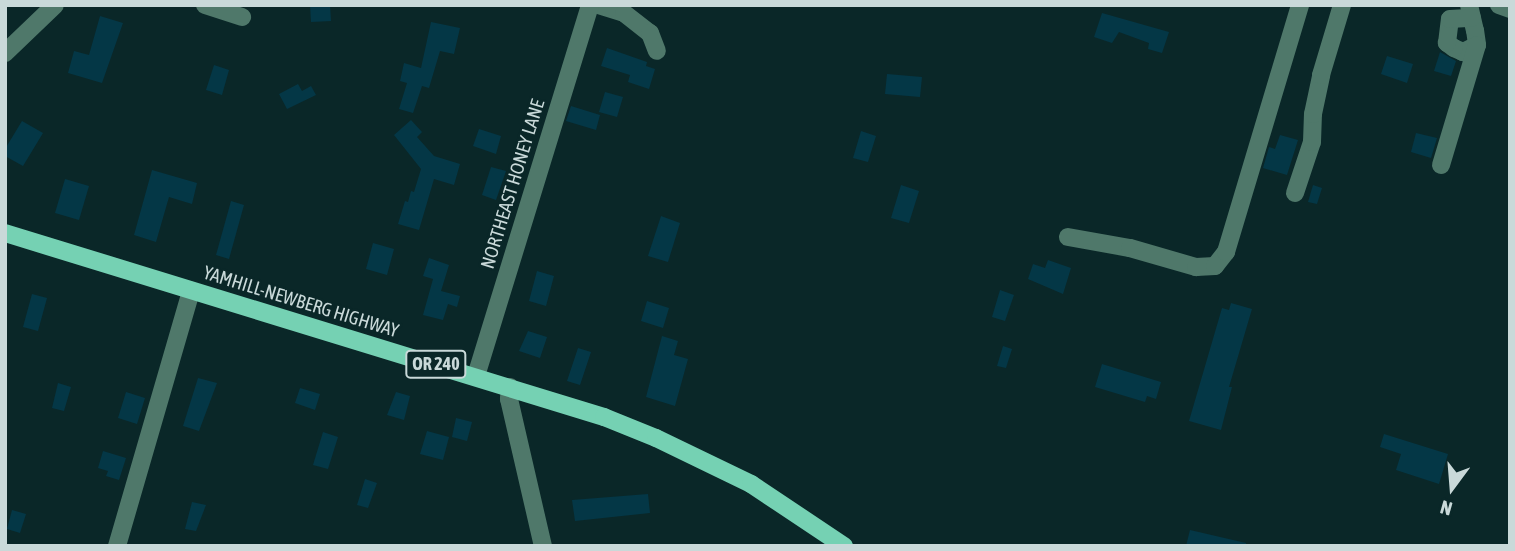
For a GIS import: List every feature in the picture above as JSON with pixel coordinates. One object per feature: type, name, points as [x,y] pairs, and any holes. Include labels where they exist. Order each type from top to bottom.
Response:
[{"type":"main road","name":"YAMHILL-NEWBERG HIGHWAY","points":[[5,233],[604,417],[708,462],[760,490],[844,546]]},
{"type":"street","points":[[5,53],[55,5]]},
{"type":"street","points":[[205,5],[242,17]]},
{"type":"street","name":"NORTHEAST HONEY LANE","points":[[476,376],[590,5]]},
{"type":"street","points":[[598,5],[624,13],[650,33],[657,51]]},
{"type":"street","points":[[1068,237],[1130,248],[1196,267],[1215,266],[1226,252],[1300,5]]},
{"type":"street","points":[[1294,193],[1312,142],[1313,114],[1321,75],[1342,5]]},
{"type":"street","points":[[1499,5],[1510,9]]},
{"type":"street","points":[[1440,165],[1477,46],[1470,11],[1450,19],[1447,43],[1463,52],[1477,46]]},
{"type":"street","points":[[117,546],[191,291]]},
{"type":"street","points":[[510,387],[509,400],[543,546]]},
{"type":"building","points":[[310,5],[330,5],[331,21],[311,22]]},
{"type":"building","points":[[1102,13],[1169,32],[1162,53],[1148,49],[1149,43],[1119,32],[1112,43],[1094,37]]},
{"type":"building","points":[[100,16],[123,23],[102,83],[68,73],[74,51],[89,55]]},
{"type":"building","points":[[431,22],[460,28],[454,54],[440,51],[429,88],[422,86],[413,113],[399,109],[407,83],[400,81],[404,63],[421,68]]},
{"type":"building","points":[[607,48],[647,62],[646,66],[655,69],[649,89],[628,82],[630,75],[601,66]]},
{"type":"building","points":[[1440,52],[1456,61],[1451,76],[1434,71]]},
{"type":"building","points":[[1387,56],[1413,64],[1407,83],[1381,74]]},
{"type":"building","points":[[214,65],[229,70],[222,95],[206,90]]},
{"type":"building","points":[[887,74],[922,77],[920,97],[885,94]]},
{"type":"building","points":[[298,84],[302,91],[311,86],[316,95],[287,109],[279,94]]},
{"type":"building","points":[[605,92],[623,97],[617,117],[599,112]]},
{"type":"building","points":[[571,106],[600,115],[596,130],[566,121]]},
{"type":"building","points":[[411,120],[422,132],[417,137],[434,156],[460,164],[454,185],[434,179],[419,230],[398,224],[405,201],[408,202],[411,191],[414,192],[421,169],[394,135]]},
{"type":"building","points":[[22,121],[43,133],[23,166],[5,156],[5,149]]},
{"type":"building","points":[[479,129],[501,136],[496,154],[473,146]]},
{"type":"building","points":[[861,131],[876,136],[868,162],[853,158]]},
{"type":"building","points":[[1416,133],[1437,138],[1431,158],[1411,152]]},
{"type":"building","points":[[1280,135],[1298,140],[1287,175],[1263,168],[1269,147],[1275,149]]},
{"type":"building","points":[[491,167],[506,171],[496,200],[482,195]]},
{"type":"building","points":[[152,170],[197,183],[192,204],[169,197],[156,242],[134,235]]},
{"type":"building","points":[[65,179],[89,186],[79,220],[55,213]]},
{"type":"building","points":[[901,185],[919,191],[909,223],[891,218]]},
{"type":"building","points":[[1313,185],[1322,188],[1317,204],[1308,202]]},
{"type":"building","points":[[231,201],[244,205],[229,259],[216,255]]},
{"type":"building","points":[[661,216],[680,223],[668,262],[648,256]]},
{"type":"building","points":[[373,243],[394,249],[387,275],[366,269]]},
{"type":"building","points":[[429,258],[449,265],[441,291],[460,296],[457,307],[448,304],[443,320],[423,315],[433,279],[423,276]]},
{"type":"building","points":[[1048,260],[1071,268],[1063,294],[1028,279],[1033,264],[1045,268]]},
{"type":"building","points":[[537,271],[554,276],[546,306],[529,301]]},
{"type":"building","points":[[1000,290],[1014,295],[1005,321],[992,317]]},
{"type":"building","points":[[32,294],[47,298],[38,331],[23,327]]},
{"type":"building","points":[[647,301],[669,308],[663,328],[641,321]]},
{"type":"building","points":[[1231,303],[1252,309],[1229,387],[1232,387],[1221,430],[1189,421],[1222,308],[1229,310]]},
{"type":"building","points":[[528,331],[547,337],[540,358],[519,351]]},
{"type":"building","points":[[662,336],[678,341],[674,355],[688,359],[675,406],[646,397]]},
{"type":"building","points":[[1003,346],[1012,349],[1006,368],[997,366]]},
{"type":"building","points":[[578,348],[591,352],[580,385],[567,381]]},
{"type":"building","points":[[1102,364],[1161,382],[1156,399],[1147,396],[1145,402],[1095,387]]},
{"type":"building","points":[[198,378],[217,383],[199,431],[183,426]]},
{"type":"building","points":[[58,383],[71,387],[64,411],[52,408]]},
{"type":"building","points":[[300,388],[320,394],[315,410],[295,403]]},
{"type":"building","points":[[126,392],[145,398],[137,424],[118,418]]},
{"type":"building","points":[[396,392],[410,396],[404,420],[387,415]]},
{"type":"building","points":[[456,418],[472,422],[467,441],[452,437]]},
{"type":"building","points":[[427,431],[449,437],[443,460],[420,454]]},
{"type":"building","points":[[323,432],[338,437],[328,469],[313,465]]},
{"type":"building","points":[[1384,434],[1448,454],[1439,484],[1396,470],[1401,454],[1380,447]]},
{"type":"building","points":[[103,451],[126,458],[119,480],[106,476],[108,471],[98,468]]},
{"type":"building","points":[[365,479],[377,483],[368,508],[357,505]]},
{"type":"building","points":[[648,494],[650,513],[575,521],[572,500]]},
{"type":"building","points":[[192,502],[206,505],[196,531],[185,529]]},
{"type":"building","points":[[12,510],[26,514],[20,533],[7,529]]},
{"type":"building","points":[[1190,530],[1246,543],[1246,546],[1186,546]]}]
